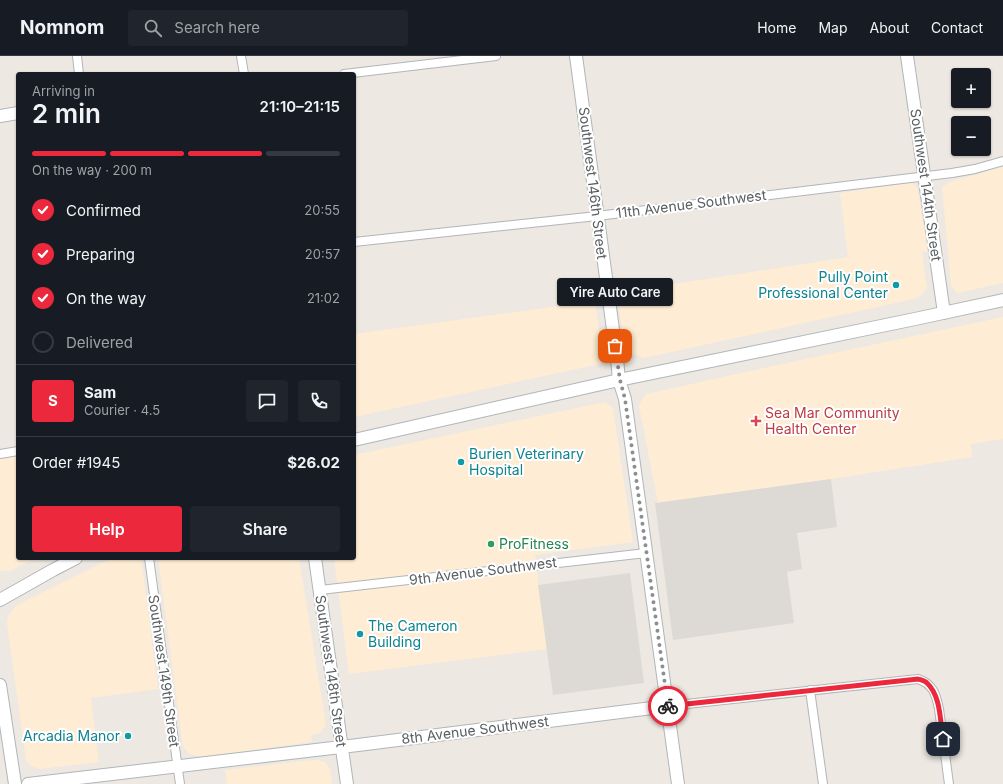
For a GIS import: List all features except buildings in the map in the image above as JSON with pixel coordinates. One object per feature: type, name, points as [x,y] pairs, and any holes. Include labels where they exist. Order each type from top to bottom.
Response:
[{"type":"street","points":[[77,56],[79,72]]},
{"type":"street","points":[[241,56],[244,72]]},
{"type":"street","points":[[356,73],[496,56]]},
{"type":"street","name":"Southwest 146th Street","points":[[576,56],[597,216],[620,380],[625,399],[678,784]]},
{"type":"street","name":"Southwest 144th Street","points":[[907,56],[944,313]]},
{"type":"street","points":[[0,116],[16,113]]},
{"type":"street","name":"11th Avenue Southwest","points":[[356,242],[597,216],[952,173],[975,169],[1003,160]]},
{"type":"street","points":[[356,440],[620,380],[1003,300]]},
{"type":"street","points":[[0,454],[16,451]]},
{"type":"street","name":"9th Avenue Southwest","points":[[320,590],[646,552]]},
{"type":"street","points":[[0,600],[72,560]]},
{"type":"street","name":"Southwest 149th Street","points":[[149,560],[180,784]]},
{"type":"street","name":"Southwest 148th Street","points":[[315,560],[347,784]]},
{"type":"street","name":"8th Avenue Southwest","points":[[28,784],[342,747],[668,706],[911,679],[918,679],[926,682],[937,698],[949,784]]},
{"type":"street","points":[[0,685],[15,784]]},
{"type":"street","points":[[810,690],[823,784]]},
{"type":"shaded area","points":[[1003,167],[1003,283],[957,293],[951,286],[942,187],[950,182]]},
{"type":"shaded area","points":[[911,183],[916,186],[918,191],[928,251],[922,252],[927,288],[918,298],[644,358],[631,353],[624,345],[617,293],[848,257],[840,193]]},
{"type":"shaded area","points":[[595,301],[603,361],[600,364],[356,417],[356,334]]},
{"type":"shaded area","points":[[1003,317],[1003,439],[971,444],[972,457],[831,479],[658,503],[639,406],[646,394]]},
{"type":"shaded area","points":[[605,402],[613,408],[633,542],[535,555],[547,649],[349,674],[334,560],[356,560],[356,455]]},
{"type":"shaded area","points":[[16,456],[16,560],[31,560],[10,571],[0,570],[0,459]]},
{"type":"shaded area","points":[[831,479],[837,527],[797,533],[802,569],[787,572],[794,623],[673,640],[655,503]]},
{"type":"shaded area","points":[[108,560],[141,560],[158,689],[91,698],[99,762],[40,769],[31,766],[26,760],[7,624],[8,616],[17,605]]},
{"type":"shaded area","points":[[158,560],[299,560],[326,725],[320,733],[311,735],[312,742],[201,757],[190,754],[183,747]]},
{"type":"shaded area","points":[[630,573],[644,683],[553,695],[538,585]]},
{"type":"shaded area","points":[[312,760],[325,762],[330,769],[332,784],[227,784],[225,770]]},
{"type":"way so far","points":[[615,346],[620,380],[625,399],[668,706]]},
{"type":"place","name":"Pully Point Professional Center","points":[[896,285]]},
{"type":"place","name":"Yire Auto Care","points":[[615,346]]},
{"type":"place","name":"Sea Mar Community Health Center","points":[[756,421]]},
{"type":"place","name":"Burien Veterinary Hospital","points":[[461,462]]},
{"type":"place","name":"ProFitness","points":[[491,544]]},
{"type":"place","name":"The Cameron Building","points":[[360,634]]},
{"type":"place","name":"Arcadia Manor","points":[[128,736]]},
{"type":"route","points":[[668,706],[918,679],[926,682],[937,698],[943,739]]}]
